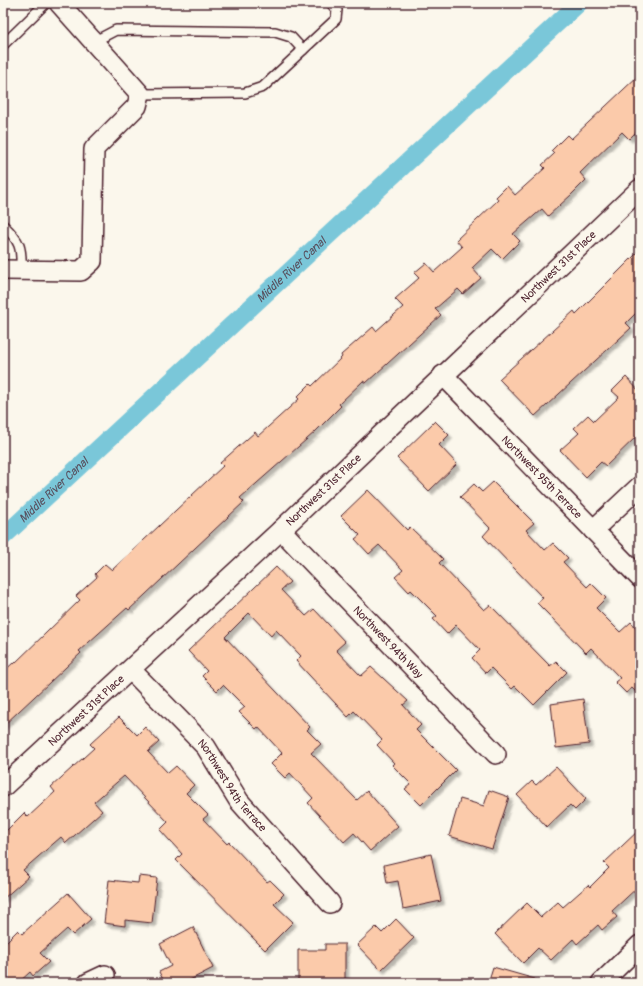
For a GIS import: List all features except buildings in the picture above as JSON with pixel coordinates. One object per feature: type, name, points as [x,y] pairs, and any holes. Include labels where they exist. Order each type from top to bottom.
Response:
[{"type":"street","points":[[12,270],[81,271],[92,261],[94,149],[137,106],[140,94],[59,3]]},
{"type":"street","name":"Northwest 31st Place","points":[[3,787],[281,530],[640,189]]},
{"type":"street","name":"Northwest 95th Terrace","points":[[443,375],[640,578]]},
{"type":"street","points":[[593,530],[640,486]]},
{"type":"street","name":"Northwest 94th Way","points":[[281,530],[496,754]]},
{"type":"street","name":"Northwest 94th Terrace","points":[[131,670],[206,747],[240,801],[330,903]]},
{"type":"street","points":[[601,983],[640,945]]},
{"type":"lane","points":[[3,45],[46,3]]},
{"type":"lane","points":[[140,94],[245,93],[263,87],[336,19],[337,10],[331,3]]},
{"type":"lane","points":[[93,42],[116,30],[274,32],[291,37],[303,50]]},
{"type":"lane","points":[[3,225],[13,234],[22,251],[12,270]]},
{"type":"waterway","name":"Middle River Canal","points":[[3,537],[579,3]]}]
